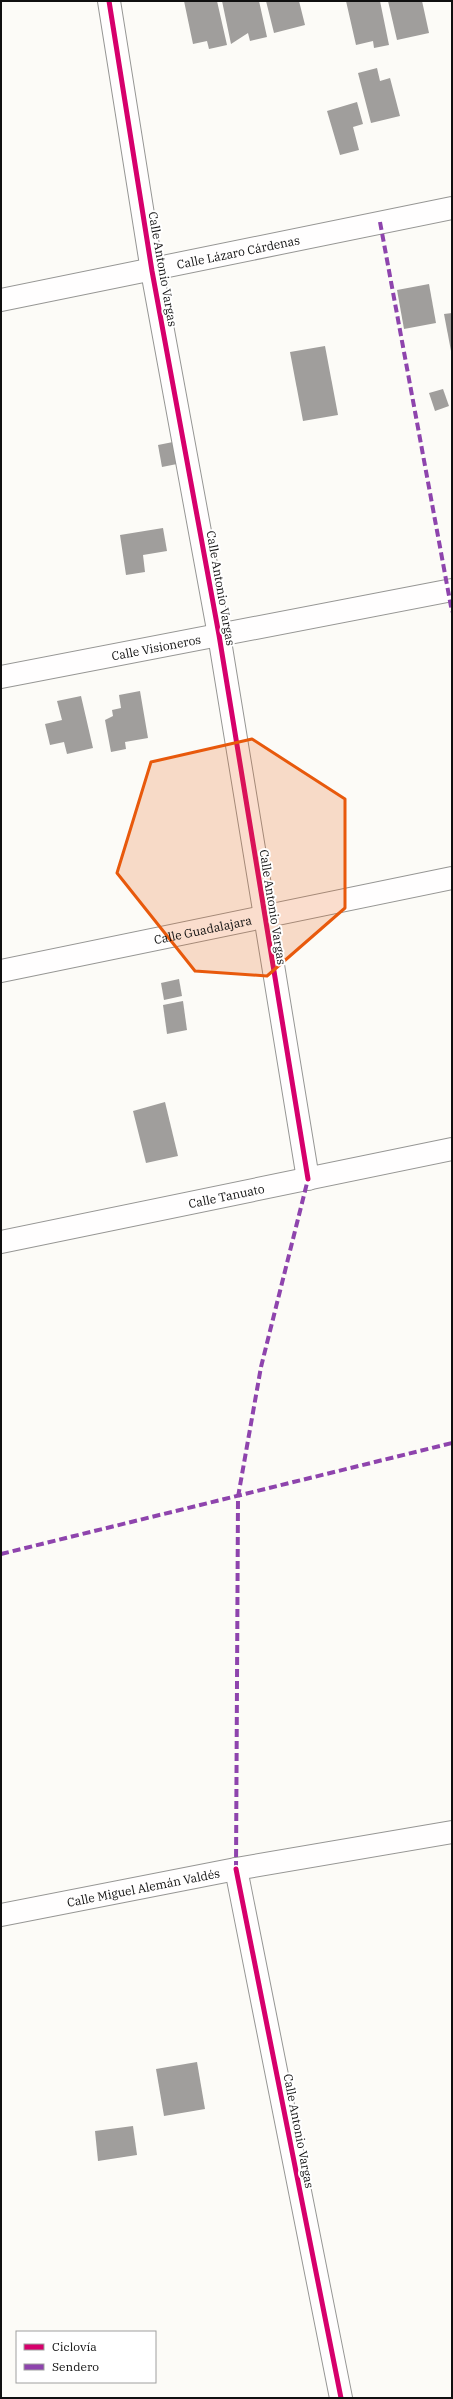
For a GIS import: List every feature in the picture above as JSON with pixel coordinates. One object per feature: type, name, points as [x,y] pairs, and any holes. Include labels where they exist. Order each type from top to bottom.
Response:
[{"type":"street","name":"Calle Antonio Vargas","points":[[109,1],[152,271],[219,635],[264,917],[308,1178]]},
{"type":"street","name":"Calle Lázaro Cárdenas","points":[[1,300],[152,271],[452,208]]},
{"type":"street","name":"Calle Visioneros","points":[[1,678],[452,590]]},
{"type":"street","name":"Calle Guadalajara","points":[[1,971],[452,878]]},
{"type":"street","name":"Calle Tanuato","points":[[1,1242],[452,1149]]},
{"type":"street","name":"Calle Miguel Alemán Valdés","points":[[1,1915],[236,1869],[452,1832]]},
{"type":"street","name":"Calle Antonio Vargas","points":[[236,1869],[341,2398]]},
{"type":"highlighted area","points":[[252,739],[345,799],[345,908],[267,976],[195,971],[117,873],[151,762]]},
{"type":"building","points":[[184,1],[217,1],[227,45],[209,49],[207,41],[193,44]]},
{"type":"building","points":[[222,1],[259,1],[267,37],[250,41],[248,33],[231,44]]},
{"type":"building","points":[[266,1],[299,1],[305,25],[274,33]]},
{"type":"building","points":[[346,1],[380,1],[389,45],[374,48],[373,41],[356,45]]},
{"type":"building","points":[[388,1],[422,1],[429,33],[397,40]]},
{"type":"building","points":[[377,68],[380,81],[390,78],[400,116],[371,123],[358,73]]},
{"type":"building","points":[[357,102],[363,124],[353,127],[359,150],[340,155],[327,111]]},
{"type":"building","points":[[429,284],[436,323],[404,329],[397,290]]},
{"type":"building","points":[[452,313],[452,351],[451,351],[444,314]]},
{"type":"building","points":[[325,346],[338,415],[303,421],[290,352]]},
{"type":"building","points":[[443,389],[449,406],[435,411],[429,393]]},
{"type":"building","points":[[173,442],[177,464],[162,467],[158,445]]},
{"type":"building","points":[[163,528],[167,551],[143,555],[145,572],[126,575],[120,535]]},
{"type":"building","points":[[140,691],[148,738],[125,742],[126,749],[111,752],[105,720],[113,716],[112,710],[121,708],[119,695]]},
{"type":"building","points":[[81,696],[93,748],[67,754],[64,742],[50,745],[45,724],[62,720],[57,701]]},
{"type":"building","points":[[179,979],[182,996],[164,1000],[161,983]]},
{"type":"building","points":[[183,1001],[187,1030],[167,1034],[163,1005]]},
{"type":"building","points":[[165,1102],[178,1156],[146,1163],[133,1111]]},
{"type":"building","points":[[197,2062],[205,2109],[164,2116],[156,2069]]},
{"type":"building","points":[[133,2126],[137,2155],[98,2161],[95,2131]]},
{"type":"marked path","points":[[380,222],[452,612]]},
{"type":"marked path","points":[[236,1869],[238,1497],[261,1367],[308,1179]]},
{"type":"marked path","points":[[1,1554],[452,1443]]},
{"type":"cycle path","points":[[109,1],[152,271],[219,635],[308,1179]]},
{"type":"cycle path","points":[[236,1869],[341,2398]]}]
